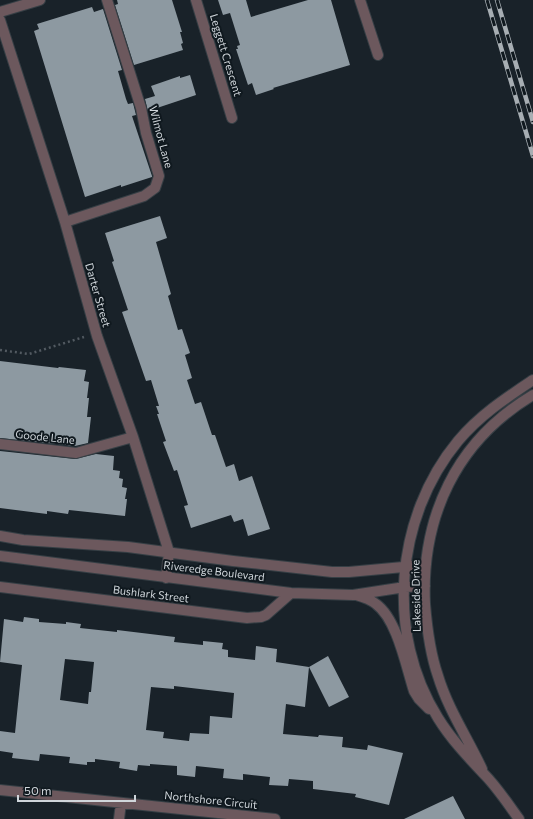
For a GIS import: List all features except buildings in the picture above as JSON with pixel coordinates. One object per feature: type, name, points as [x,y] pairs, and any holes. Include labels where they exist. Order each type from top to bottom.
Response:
[{"type":"street","points":[[0,12],[40,0]]},
{"type":"street","name":"Wilmot Lane","points":[[66,222],[144,196],[155,188],[159,176],[146,133],[141,108],[107,0]]},
{"type":"street","name":"Leggett Crescent","points":[[196,0],[232,118]]},
{"type":"street","points":[[360,0],[378,55]]},
{"type":"street","name":"Darter Street","points":[[0,20],[66,222],[97,336],[133,437],[169,552],[166,578]]},
{"type":"street","name":"Lakeside Drive","points":[[519,819],[484,774],[454,742],[437,718],[420,683],[411,655],[405,620],[405,567],[412,530],[420,505],[431,481],[448,454],[471,426],[487,412],[533,380]]},
{"type":"street","name":"Lakeside Drive","points":[[484,774],[469,741],[450,707],[437,675],[427,629],[425,565],[427,549],[435,517],[444,494],[460,464],[471,449],[494,425],[505,415],[533,395]]},
{"type":"street","name":"Goode Lane","points":[[0,444],[76,453],[133,437]]},
{"type":"street","name":"Riveredge Boulevard","points":[[0,536],[169,552],[233,562],[332,572],[349,572],[425,565]]},
{"type":"street","name":"Riveredge Boulevard","points":[[0,556],[291,593],[329,595],[353,594],[405,587],[425,586]]},
{"type":"street","name":"Bushlark Street","points":[[0,588],[247,618],[266,615],[291,593]]},
{"type":"street","points":[[353,594],[377,604],[387,616],[396,633],[414,691],[419,699],[437,718]]},
{"type":"street","name":"Northshore Circuit","points":[[0,790],[275,819]]},
{"type":"street","points":[[119,819],[121,803]]},
{"type":"path","points":[[0,350],[29,354],[84,337]]},
{"type":"railway","points":[[487,0],[533,156]]},
{"type":"railway","points":[[497,0],[533,122]]}]
